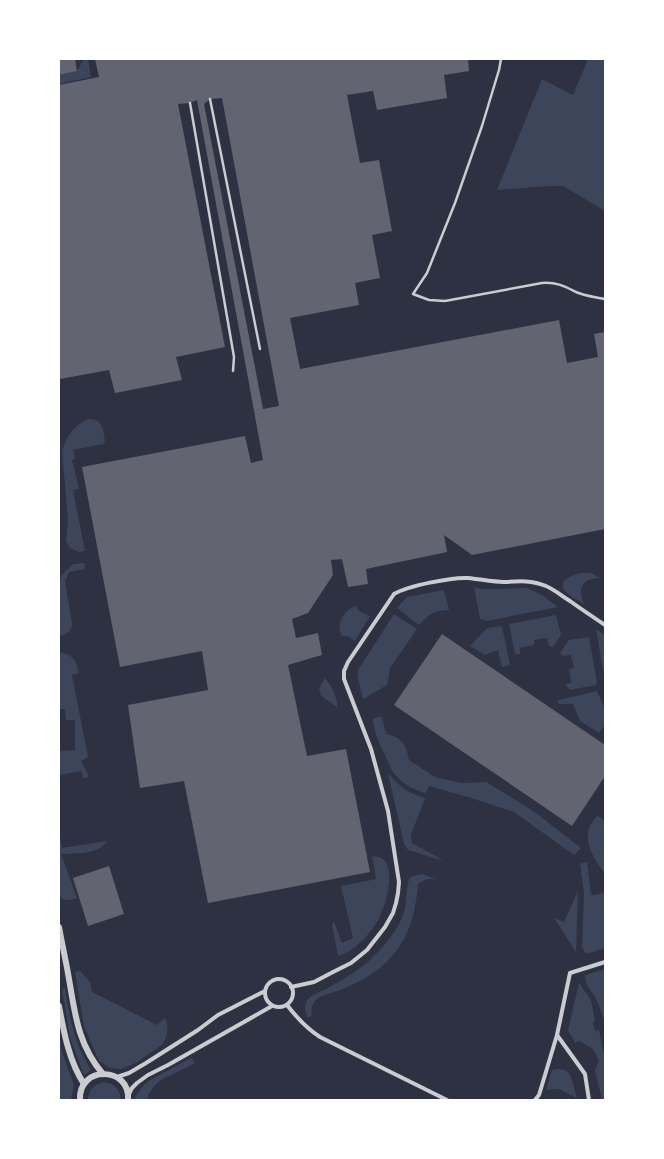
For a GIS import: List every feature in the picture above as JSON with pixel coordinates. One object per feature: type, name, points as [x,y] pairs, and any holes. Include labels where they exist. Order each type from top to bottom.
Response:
[{"type":"street","points":[[291,987],[314,982],[351,963],[367,950],[385,927],[393,913],[396,903],[399,882],[388,811],[371,749],[344,679],[344,671],[348,662],[394,594],[413,586],[452,579],[467,578],[491,581],[534,582],[546,586],[558,593],[605,625]]},
{"type":"street","points":[[59,927],[77,1024],[83,1043],[103,1074]]},
{"type":"street","points":[[535,1100],[539,1095],[558,1035],[570,973],[605,962]]},
{"type":"street","points":[[117,1077],[129,1073],[218,1016],[265,991],[269,984],[276,980],[284,980],[288,983],[291,987],[293,996],[287,1005],[278,1008],[268,1003],[265,991]]},
{"type":"street","points":[[287,1005],[309,1030],[320,1037],[447,1100]]},
{"type":"street","points":[[59,1006],[69,1053],[77,1073],[84,1084]]},
{"type":"street","points":[[128,1098],[132,1088],[148,1075],[272,1006]]},
{"type":"street","points":[[558,1035],[585,1074],[589,1100]]},
{"type":"street","points":[[80,1100],[81,1090],[84,1084],[92,1077],[103,1074],[110,1074],[123,1082],[127,1089],[128,1098]]},
{"type":"lane","points":[[500,59],[499,70],[482,126],[455,203],[427,273],[413,294],[429,300],[445,301],[550,282],[557,283],[588,296],[605,299]]},
{"type":"lane","points":[[210,99],[260,349]]},
{"type":"lane","points":[[190,103],[234,357],[234,371]]},
{"type":"shaded area","points":[[84,59],[88,59],[91,77],[59,84],[59,75],[77,71]]},
{"type":"shaded area","points":[[588,59],[605,59],[605,211],[563,186],[497,190],[542,79],[573,95]]},
{"type":"shaded area","points":[[88,419],[93,419],[99,423],[103,429],[105,441],[103,444],[73,450],[75,459],[72,460],[79,489],[73,490],[85,551],[79,552],[70,548],[66,541],[68,521],[62,451],[66,440],[74,428]]},
{"type":"shaded area","points":[[84,563],[85,569],[69,572],[65,581],[72,626],[68,632],[59,636],[59,584],[61,576],[73,564]]},
{"type":"shaded area","points":[[582,573],[591,573],[601,578],[595,578],[583,585],[581,593],[584,604],[568,594],[563,588],[564,581],[567,578]]},
{"type":"shaded area","points":[[474,587],[482,589],[527,588],[542,595],[558,607],[487,621],[480,619]]},
{"type":"shaded area","points":[[444,590],[449,610],[439,611],[432,614],[419,625],[397,608],[407,597]]},
{"type":"shaded area","points":[[356,606],[359,611],[370,616],[355,641],[347,636],[342,636],[340,632],[340,622],[348,610]]},
{"type":"shaded area","points":[[394,614],[417,629],[390,668],[387,685],[363,699],[358,678],[358,670]]},
{"type":"shaded area","points":[[556,615],[561,635],[553,647],[549,646],[547,638],[534,640],[534,645],[520,648],[520,654],[515,654],[509,624]]},
{"type":"shaded area","points":[[502,626],[510,665],[502,667],[498,650],[485,655],[470,646],[487,628]]},
{"type":"shaded area","points":[[596,629],[605,635],[605,682]]},
{"type":"shaded area","points":[[589,637],[597,683],[596,685],[570,690],[565,684],[571,683],[569,669],[574,668],[571,655],[563,656],[560,653],[569,640]]},
{"type":"shaded area","points":[[59,652],[71,656],[78,668],[79,673],[72,675],[88,757],[81,761],[89,777],[83,778],[82,771],[59,775],[59,751],[75,750],[75,720],[66,720],[65,709],[59,709]]},
{"type":"shaded area","points":[[325,678],[334,692],[337,707],[321,696],[319,688]]},
{"type":"shaded area","points":[[597,691],[605,709],[605,724],[599,733],[580,721],[573,704],[558,704],[558,700]]},
{"type":"shaded area","points":[[382,717],[386,734],[396,737],[405,746],[409,760],[435,777],[461,783],[486,782],[532,810],[581,848],[574,855],[514,812],[429,786],[426,793],[406,785],[394,774],[379,742],[374,729],[373,719]]},
{"type":"shaded area","points":[[388,773],[404,788],[413,794],[425,798],[411,835],[412,843],[444,861],[408,850],[404,844]]},
{"type":"shaded area","points":[[597,816],[605,820],[605,873],[595,860],[589,845],[589,830]]},
{"type":"shaded area","points":[[59,830],[62,848],[107,841],[99,849],[93,851],[61,854],[77,898],[69,900],[65,900],[59,896]]},
{"type":"shaded area","points":[[372,856],[381,858],[386,863],[389,870],[388,888],[383,908],[377,922],[366,937],[356,946],[338,956],[332,924],[334,922],[342,943],[353,938],[341,886],[376,879]]},
{"type":"shaded area","points":[[587,862],[591,895],[605,892],[605,948],[586,954],[582,947],[584,894],[580,864]]},
{"type":"shaded area","points":[[422,874],[436,879],[427,879],[418,884],[414,912],[408,931],[399,948],[382,967],[362,980],[317,999],[312,1006],[312,1015],[308,1018],[305,1011],[305,1005],[309,998],[357,970],[368,962],[388,941],[397,928],[403,915],[410,878]]},
{"type":"shaded area","points":[[578,891],[576,952],[554,918],[564,922]]},
{"type":"shaded area","points":[[605,969],[605,1017],[603,1018],[596,999],[587,985],[585,975]]},
{"type":"shaded area","points":[[80,971],[90,982],[92,992],[157,1025],[165,1018],[167,1031],[163,1044],[136,1063],[121,1069],[110,1068],[99,1061],[84,1026],[75,972]]},
{"type":"shaded area","points":[[579,983],[591,1000],[595,1021],[593,1022],[595,1031],[599,1030],[605,1059],[605,1100],[602,1100],[595,1070],[599,1061],[593,1049],[579,1041],[575,1043],[568,1030]]},
{"type":"shaded area","points":[[65,988],[68,1010],[77,1041],[91,1070],[84,1075],[70,1038],[62,989]]},
{"type":"shaded area","points":[[59,1034],[62,1052],[74,1085],[71,1100],[59,1100]]},
{"type":"shaded area","points":[[191,1058],[195,1063],[161,1080],[152,1089],[147,1100],[134,1100],[143,1086],[150,1080]]},
{"type":"shaded area","points":[[552,1070],[566,1070],[568,1072],[577,1098],[559,1089],[546,1090]]},
{"type":"shaded area","points":[[103,1082],[116,1087],[121,1100],[88,1100],[89,1093],[92,1088]]},
{"type":"building","points":[[59,59],[75,59],[77,71],[59,75]]},
{"type":"building","points":[[95,59],[468,59],[469,71],[444,75],[447,98],[377,110],[373,91],[347,95],[360,163],[379,160],[392,231],[372,235],[380,278],[355,283],[359,305],[290,318],[300,369],[559,320],[567,363],[598,357],[594,334],[605,332],[605,529],[472,555],[444,535],[447,552],[366,569],[368,584],[348,587],[342,559],[331,560],[333,575],[308,613],[292,619],[296,638],[318,633],[322,655],[288,665],[307,756],[346,749],[370,872],[208,903],[184,781],[140,788],[128,705],[208,690],[202,651],[120,667],[82,467],[245,436],[251,463],[263,460],[197,100],[190,103],[178,104],[225,347],[176,357],[182,380],[115,393],[109,370],[60,379],[59,85],[99,77]],"holes":[[[222,98],[279,406],[263,409],[204,104],[210,99]]]},
{"type":"building","points":[[442,634],[605,745],[605,776],[572,826],[394,705]]},
{"type":"building","points":[[109,866],[124,914],[88,926],[73,878]]}]
